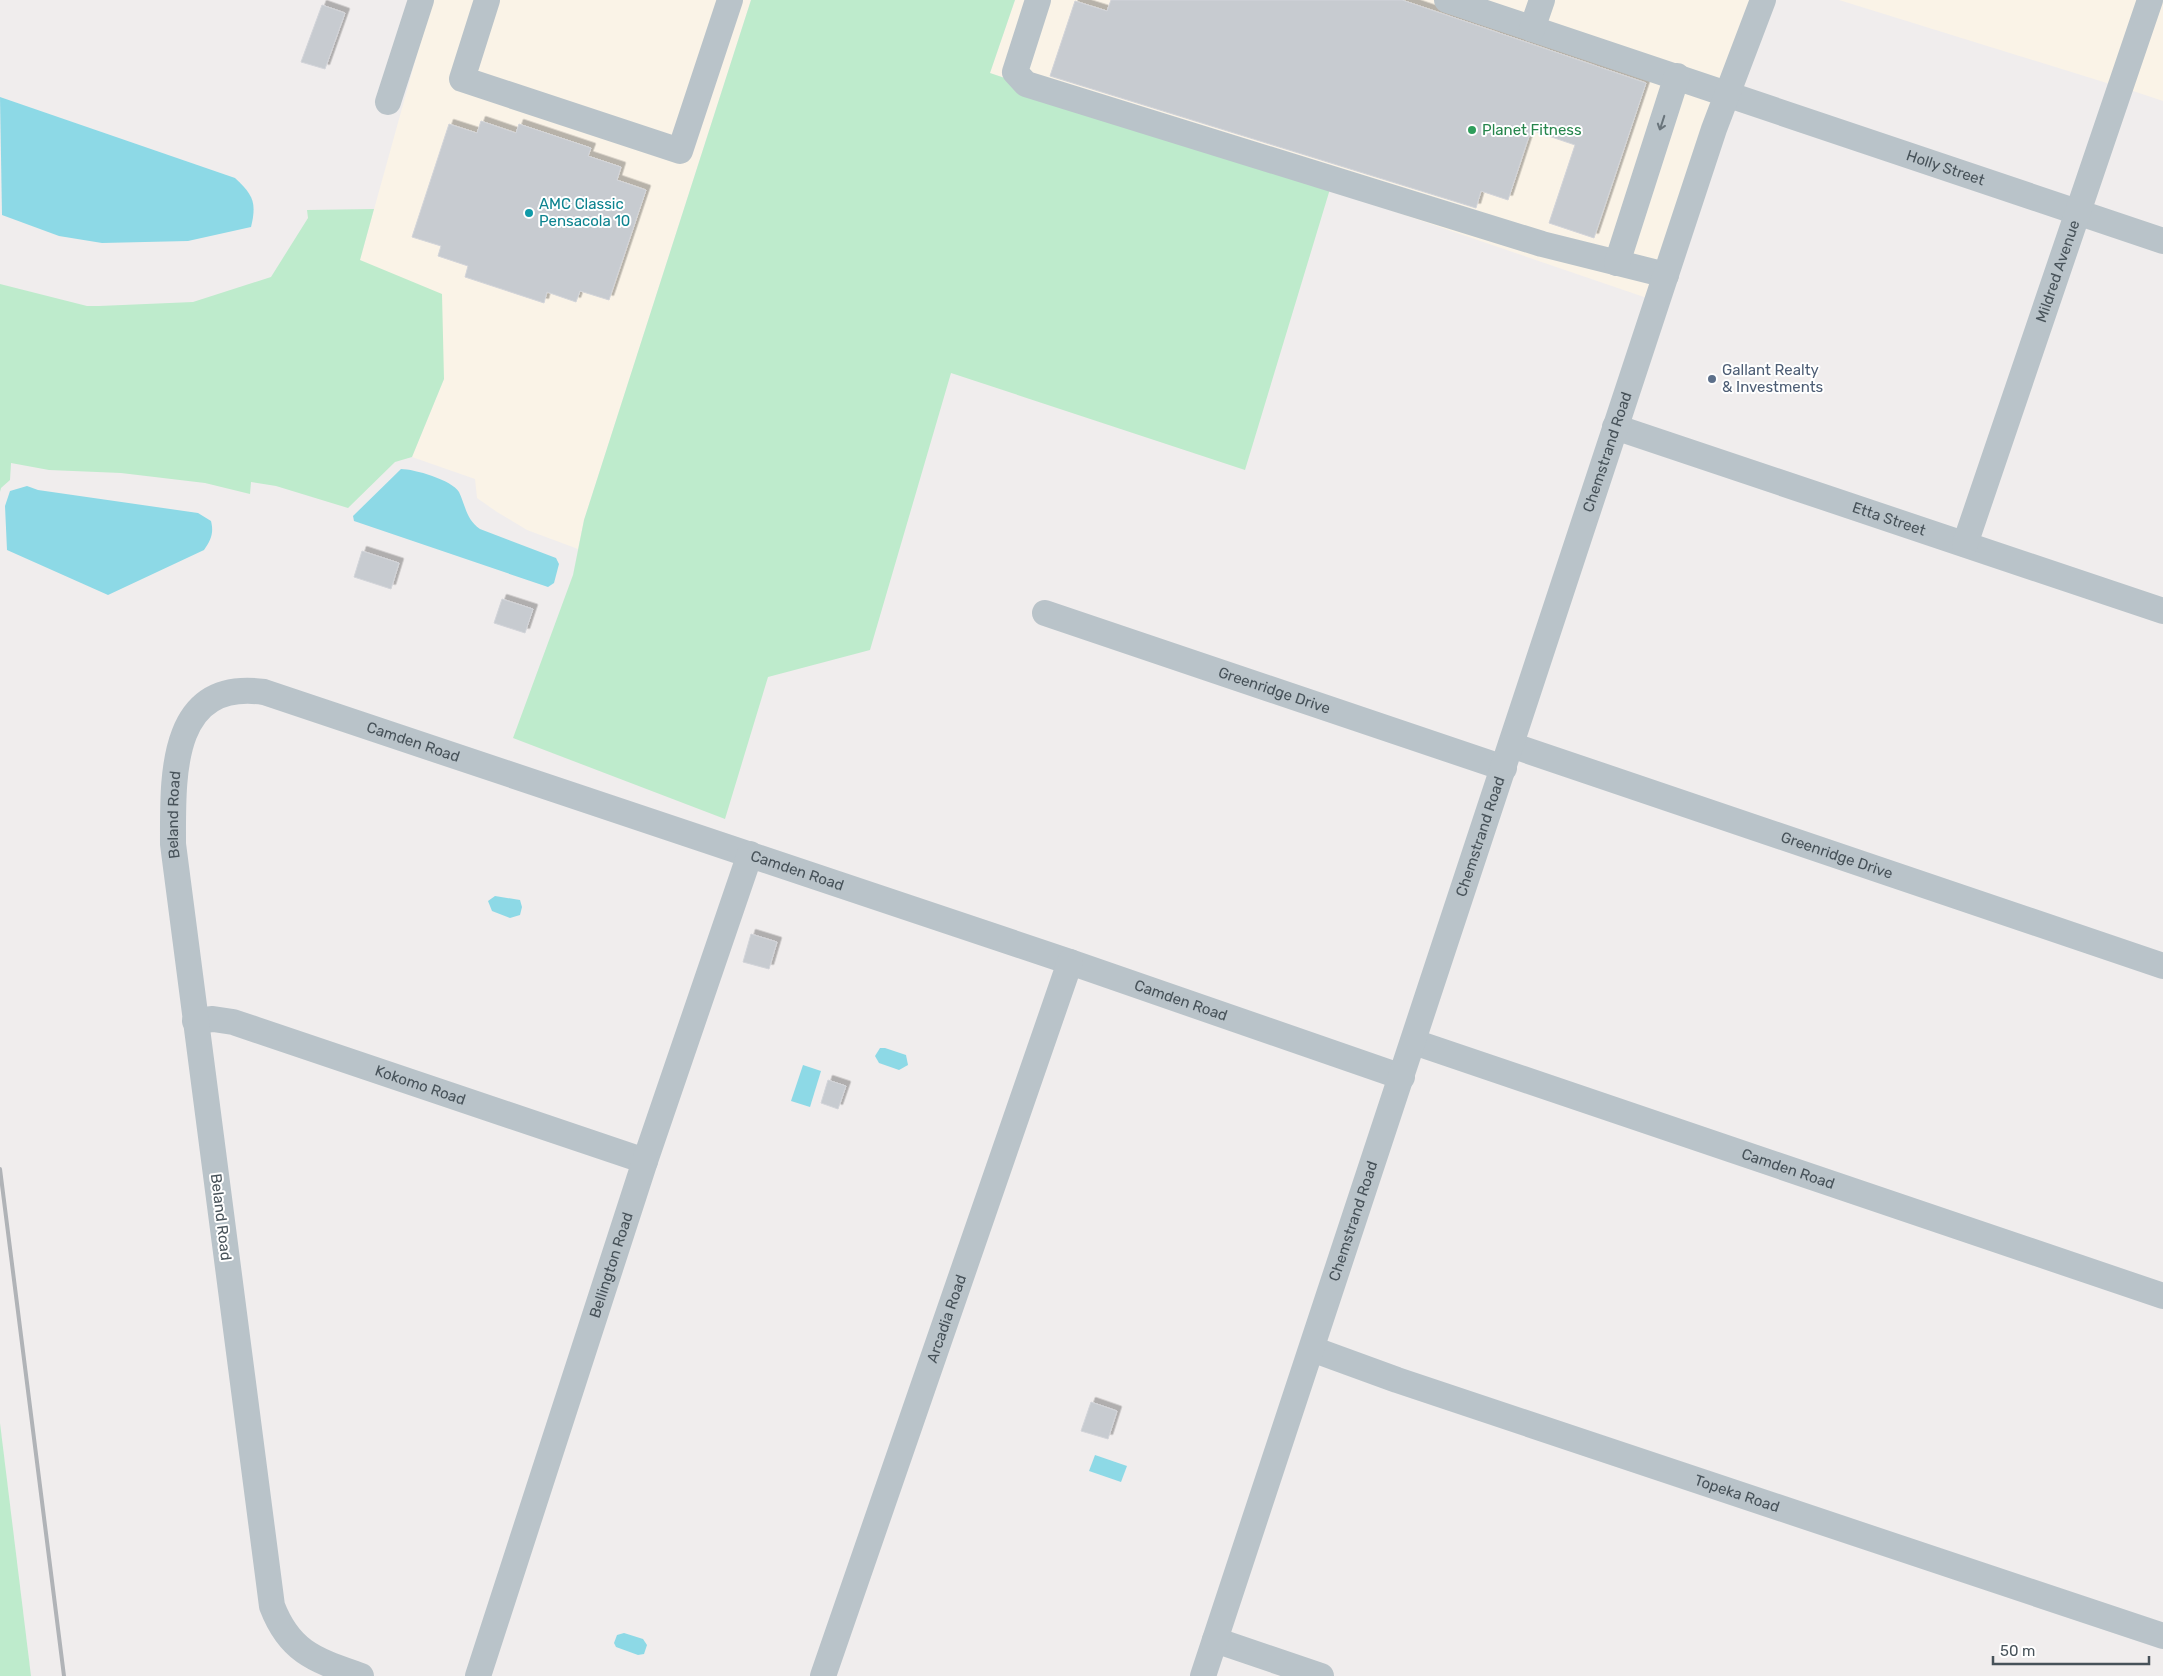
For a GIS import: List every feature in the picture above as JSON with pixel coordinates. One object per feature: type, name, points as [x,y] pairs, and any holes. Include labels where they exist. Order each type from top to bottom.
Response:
[{"type":"street","points":[[388,102],[421,0]]},
{"type":"street","points":[[487,0],[462,79],[680,151],[730,0]]},
{"type":"street","points":[[1038,0],[1015,72],[1026,84],[1542,244],[1666,275]]},
{"type":"street","name":"Holly Street","points":[[1447,0],[1496,8],[1532,28],[2163,241]]},
{"type":"street","points":[[1532,28],[1542,0]]},
{"type":"street","name":"Chemstrand Road","points":[[1203,1676],[1714,129],[1763,0]]},
{"type":"street","name":"Mildred Avenue","points":[[1965,544],[2150,0]]},
{"type":"street","points":[[1617,263],[1677,76]]},
{"type":"street","name":"Etta Street","points":[[1615,427],[2163,611]]},
{"type":"street","name":"Greenridge Drive","points":[[1045,613],[1507,756],[2163,966]]},
{"type":"street","name":"Camden Road","points":[[195,712],[209,700],[227,692],[245,689],[264,692],[1070,962],[1402,1077]]},
{"type":"street","name":"Beland Road","points":[[195,712],[185,728],[178,756],[173,800],[173,844],[272,1606],[280,1626],[298,1647],[317,1660],[360,1676]]},
{"type":"street","name":"Bellington Road","points":[[478,1676],[644,1161],[750,854]]},
{"type":"street","name":"Arcadia Road","points":[[823,1676],[1070,962]]},
{"type":"street","name":"Kokomo Road","points":[[195,1021],[213,1019],[233,1022],[644,1161]]},
{"type":"street","name":"Camden Road","points":[[1414,1042],[2163,1296]]},
{"type":"street","name":"Topeka Road","points":[[1312,1349],[1397,1380],[2163,1636]]},
{"type":"street","points":[[1215,1640],[1321,1676]]},
{"type":"shaded area","points":[[432,0],[751,0],[584,520],[578,549],[527,530],[497,512],[477,498],[475,479],[412,457],[444,379],[360,260]]},
{"type":"shaded area","points":[[1015,0],[1752,0],[1647,298],[990,73]]},
{"type":"shaded area","points":[[1839,0],[2139,0],[2110,84]]},
{"type":"shaded area","points":[[2161,0],[2163,0],[2163,101],[2130,90]]},
{"type":"green space","points":[[751,0],[1015,0],[990,73],[1330,189],[1245,470],[951,373],[870,650],[768,677],[725,819],[513,738],[573,575],[584,520]]},
{"type":"green space","points":[[374,209],[360,260],[442,294],[444,379],[412,457],[395,462],[348,508],[276,486],[251,482],[250,494],[205,483],[121,473],[49,470],[11,463],[10,480],[1,488],[0,492],[0,284],[87,306],[193,302],[271,277],[308,218],[307,210]]},
{"type":"green space","points":[[0,1423],[31,1676],[0,1676]]},
{"type":"water","points":[[0,97],[235,178],[246,189],[252,199],[254,211],[251,227],[188,241],[102,243],[59,236],[2,215]]},
{"type":"water","points":[[401,469],[415,471],[449,483],[459,492],[469,517],[480,529],[556,558],[559,564],[554,583],[548,587],[354,521],[353,516]]},
{"type":"water","points":[[27,486],[38,490],[198,513],[211,521],[211,536],[204,550],[108,595],[7,550],[5,506],[10,491]]},
{"type":"water","points":[[495,896],[520,900],[522,907],[520,915],[510,918],[492,911],[488,901]]},
{"type":"water","points":[[880,1048],[906,1055],[908,1065],[899,1070],[879,1063],[875,1056]]},
{"type":"water","points":[[803,1065],[821,1071],[810,1107],[791,1101]]},
{"type":"water","points":[[1095,1455],[1127,1466],[1121,1482],[1089,1471]]},
{"type":"water","points":[[624,1633],[643,1639],[647,1645],[644,1654],[638,1655],[616,1647],[614,1643],[617,1635]]},
{"type":"building","points":[[1111,0],[1402,0],[1646,83],[1594,238],[1549,223],[1575,145],[1531,130],[1508,200],[1481,191],[1476,208],[1050,76],[1075,1],[1107,11]]},
{"type":"building","points":[[322,5],[345,13],[325,69],[301,62]]},
{"type":"building","name":"AMC Classic Pensacola 10","points":[[481,121],[516,133],[519,124],[591,148],[588,156],[621,167],[617,180],[646,190],[609,300],[580,291],[576,302],[547,292],[544,303],[465,277],[468,266],[438,256],[441,246],[412,237],[449,124],[477,133]]},
{"type":"building","points":[[362,551],[399,563],[391,589],[354,577]]},
{"type":"building","points":[[502,599],[533,609],[525,633],[494,623]]},
{"type":"building","points":[[751,934],[777,942],[769,969],[743,962]]},
{"type":"building","points":[[828,1080],[846,1086],[838,1109],[821,1103]]},
{"type":"building","points":[[1091,1402],[1117,1411],[1108,1439],[1081,1431]]},
{"type":"railway","points":[[0,1169],[64,1676]]},
{"type":"place","name":"Planet Fitness","points":[[1472,130]]},
{"type":"place","name":"AMC Classic Pensacola 10","points":[[529,213]]},
{"type":"place","name":"Gallant Realty & Investments","points":[[1712,379]]}]
